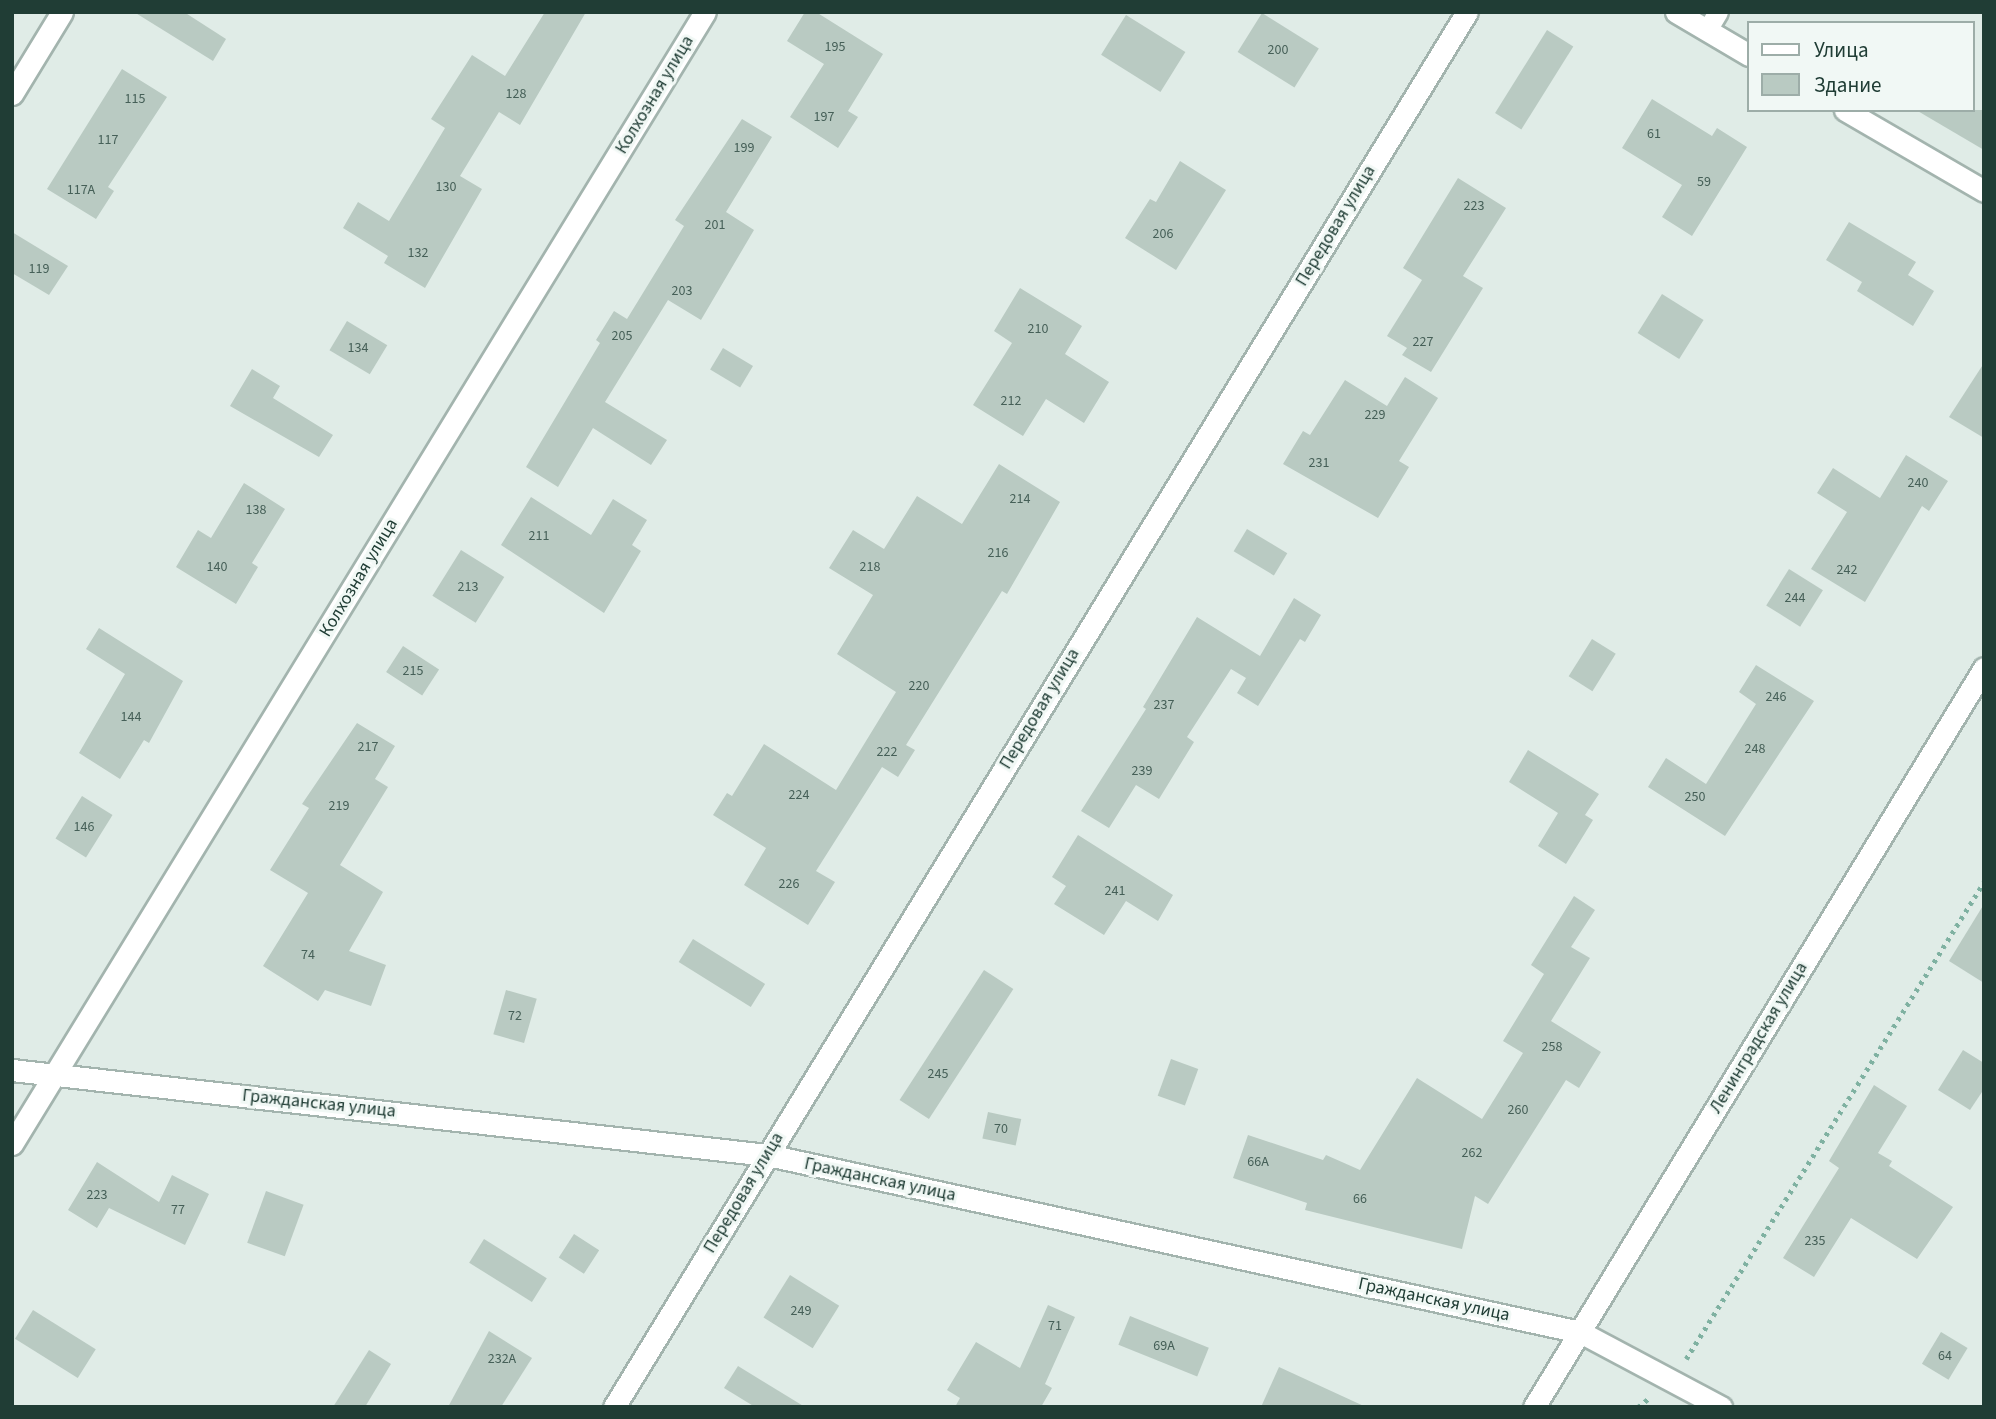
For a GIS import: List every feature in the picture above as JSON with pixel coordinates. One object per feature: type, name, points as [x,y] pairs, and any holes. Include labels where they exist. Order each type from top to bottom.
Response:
[{"type":"street","points":[[12,94],[62,12]]},
{"type":"street","name":"Колхозная улица","points":[[12,1144],[705,12]]},
{"type":"street","name":"Передовая улица","points":[[614,1407],[1467,12]]},
{"type":"street","points":[[1676,12],[1712,21],[1748,54]]},
{"type":"street","points":[[1848,112],[1984,191]]},
{"type":"street","name":"Ленинградская улица","points":[[1534,1407],[1984,668]]},
{"type":"street","name":"Гражданская улица","points":[[12,1070],[768,1155],[1580,1332],[1674,1379],[1721,1407]]},
{"type":"path","points":[[1638,1407],[1674,1379],[1984,882]]},
{"type":"building","points":[[134,12],[184,12],[226,39],[213,61]]},
{"type":"building","points":[[545,12],[586,12],[520,125],[499,112],[460,176],[482,189],[425,288],[384,263],[388,256],[343,228],[358,202],[389,221],[445,128],[431,119],[472,55],[505,76]]},
{"type":"building","points":[[805,12],[816,12],[883,54],[848,111],[858,117],[838,148],[790,117],[824,64],[787,41]]},
{"type":"building","points":[[1262,13],[1319,49],[1294,88],[1238,52]]},
{"type":"building","points":[[1126,15],[1185,52],[1160,92],[1101,55]]},
{"type":"building","points":[[1547,30],[1573,46],[1521,130],[1495,113]]},
{"type":"building","points":[[122,69],[167,97],[108,187],[114,191],[96,219],[47,189]]},
{"type":"building","points":[[1652,99],[1712,136],[1717,128],[1747,147],[1692,236],[1662,217],[1682,185],[1622,148]]},
{"type":"building","points":[[1984,110],[1984,150],[1919,112]]},
{"type":"building","points":[[742,119],[772,137],[726,212],[754,230],[701,320],[668,300],[605,402],[667,440],[651,465],[593,428],[558,487],[526,467],[600,343],[596,340],[614,311],[627,319],[684,226],[675,220]]},
{"type":"building","points":[[1180,161],[1226,190],[1176,270],[1125,238],[1150,199],[1156,202]]},
{"type":"building","points":[[1458,178],[1506,208],[1463,276],[1483,288],[1431,372],[1402,355],[1407,348],[1387,336],[1422,280],[1403,268]]},
{"type":"building","points":[[1849,222],[1916,262],[1908,275],[1934,291],[1913,326],[1857,291],[1862,282],[1826,260]]},
{"type":"building","points":[[12,232],[68,266],[49,295],[12,273]]},
{"type":"building","points":[[1020,288],[1082,326],[1065,354],[1109,382],[1084,423],[1046,399],[1023,436],[973,405],[1012,343],[994,331]]},
{"type":"building","points":[[1662,294],[1704,320],[1679,359],[1638,333]]},
{"type":"building","points":[[347,321],[387,345],[370,374],[329,350]]},
{"type":"building","points":[[723,348],[753,366],[740,387],[710,369]]},
{"type":"building","points":[[1984,363],[1984,438],[1949,417]]},
{"type":"building","points":[[252,369],[280,386],[273,398],[333,435],[319,457],[230,406]]},
{"type":"building","points":[[1405,377],[1438,398],[1399,461],[1409,467],[1378,518],[1283,464],[1303,431],[1310,435],[1345,380],[1387,406]]},
{"type":"building","points":[[1906,455],[1948,481],[1929,511],[1922,506],[1865,602],[1811,569],[1847,512],[1817,493],[1833,468],[1880,498]]},
{"type":"building","points":[[999,464],[1060,502],[1007,594],[1002,591],[906,745],[915,750],[898,777],[882,767],[816,871],[835,882],[808,925],[744,885],[766,848],[713,815],[727,793],[732,796],[764,744],[836,790],[896,692],[837,654],[873,595],[829,568],[853,530],[884,549],[917,496],[962,524]]},
{"type":"building","points":[[244,483],[285,509],[252,563],[258,567],[236,604],[176,567],[198,530],[211,538]]},
{"type":"building","points":[[531,497],[591,535],[613,499],[647,520],[632,545],[641,551],[604,613],[501,545]]},
{"type":"building","points":[[1247,529],[1287,553],[1274,575],[1234,551]]},
{"type":"building","points":[[461,550],[504,577],[476,623],[432,596]]},
{"type":"building","points":[[1789,569],[1823,590],[1800,627],[1766,605]]},
{"type":"building","points":[[1294,598],[1321,615],[1305,642],[1300,639],[1258,706],[1237,693],[1246,678],[1231,669],[1187,737],[1194,742],[1159,799],[1136,785],[1109,828],[1081,811],[1146,709],[1143,707],[1197,617],[1260,656]]},
{"type":"building","points":[[99,628],[183,681],[149,743],[144,740],[120,779],[79,753],[125,674],[86,649]]},
{"type":"building","points":[[1592,639],[1616,654],[1592,691],[1569,676]]},
{"type":"building","points":[[403,646],[439,669],[422,695],[386,672]]},
{"type":"building","points":[[1756,665],[1814,701],[1725,836],[1648,787],[1666,758],[1706,784],[1756,704],[1739,692]]},
{"type":"building","points":[[357,723],[395,746],[375,779],[388,787],[340,865],[383,892],[349,951],[386,965],[371,1006],[325,990],[318,1001],[263,966],[308,893],[270,870],[309,808],[302,804]]},
{"type":"building","points":[[1528,750],[1599,794],[1585,815],[1593,820],[1566,864],[1538,846],[1558,813],[1509,782]]},
{"type":"building","points":[[82,796],[113,815],[86,857],[56,838]]},
{"type":"building","points":[[1078,835],[1173,895],[1158,921],[1126,901],[1104,935],[1054,904],[1066,886],[1052,877]]},
{"type":"building","points":[[1574,896],[1595,910],[1571,947],[1590,958],[1551,1021],[1601,1052],[1579,1088],[1566,1080],[1488,1204],[1475,1196],[1462,1249],[1305,1210],[1307,1203],[1233,1178],[1248,1135],[1323,1160],[1326,1155],[1360,1170],[1417,1078],[1482,1119],[1523,1053],[1503,1041],[1544,974],[1531,965]]},
{"type":"building","points":[[1984,904],[1984,983],[1949,961]]},
{"type":"building","points":[[693,939],[765,984],[751,1007],[679,962]]},
{"type":"building","points":[[984,970],[1013,989],[929,1119],[900,1100]]},
{"type":"building","points":[[506,990],[537,999],[524,1043],[493,1034]]},
{"type":"building","points":[[1963,1050],[1984,1063],[1984,1089],[1970,1110],[1938,1090]]},
{"type":"building","points":[[1171,1059],[1198,1069],[1185,1106],[1158,1096]]},
{"type":"building","points":[[1874,1085],[1907,1106],[1878,1153],[1892,1161],[1889,1166],[1953,1207],[1917,1259],[1851,1218],[1814,1277],[1783,1258],[1839,1168],[1829,1161]]},
{"type":"building","points":[[988,1112],[1021,1119],[1016,1145],[982,1138]]},
{"type":"building","points":[[97,1162],[159,1202],[172,1175],[209,1194],[185,1245],[109,1208],[97,1228],[68,1210]]},
{"type":"building","points":[[266,1191],[304,1205],[285,1256],[247,1243]]},
{"type":"building","points":[[574,1234],[599,1250],[584,1274],[559,1257]]},
{"type":"building","points":[[484,1239],[547,1278],[532,1302],[469,1263]]},
{"type":"building","points":[[790,1275],[839,1306],[813,1348],[764,1317]]},
{"type":"building","points":[[1048,1305],[1075,1317],[1045,1384],[1052,1388],[1041,1407],[955,1407],[960,1398],[947,1390],[976,1342],[1020,1368]]},
{"type":"building","points":[[33,1310],[96,1349],[78,1378],[15,1339]]},
{"type":"building","points":[[1130,1316],[1209,1348],[1197,1377],[1118,1345]]},
{"type":"building","points":[[489,1331],[532,1358],[501,1407],[448,1407]]},
{"type":"building","points":[[1941,1332],[1968,1348],[1949,1380],[1922,1364]]},
{"type":"building","points":[[369,1350],[391,1364],[365,1407],[333,1407]]},
{"type":"building","points":[[738,1366],[805,1407],[755,1407],[724,1388]]},
{"type":"building","points":[[1279,1367],[1366,1407],[1261,1407]]}]
